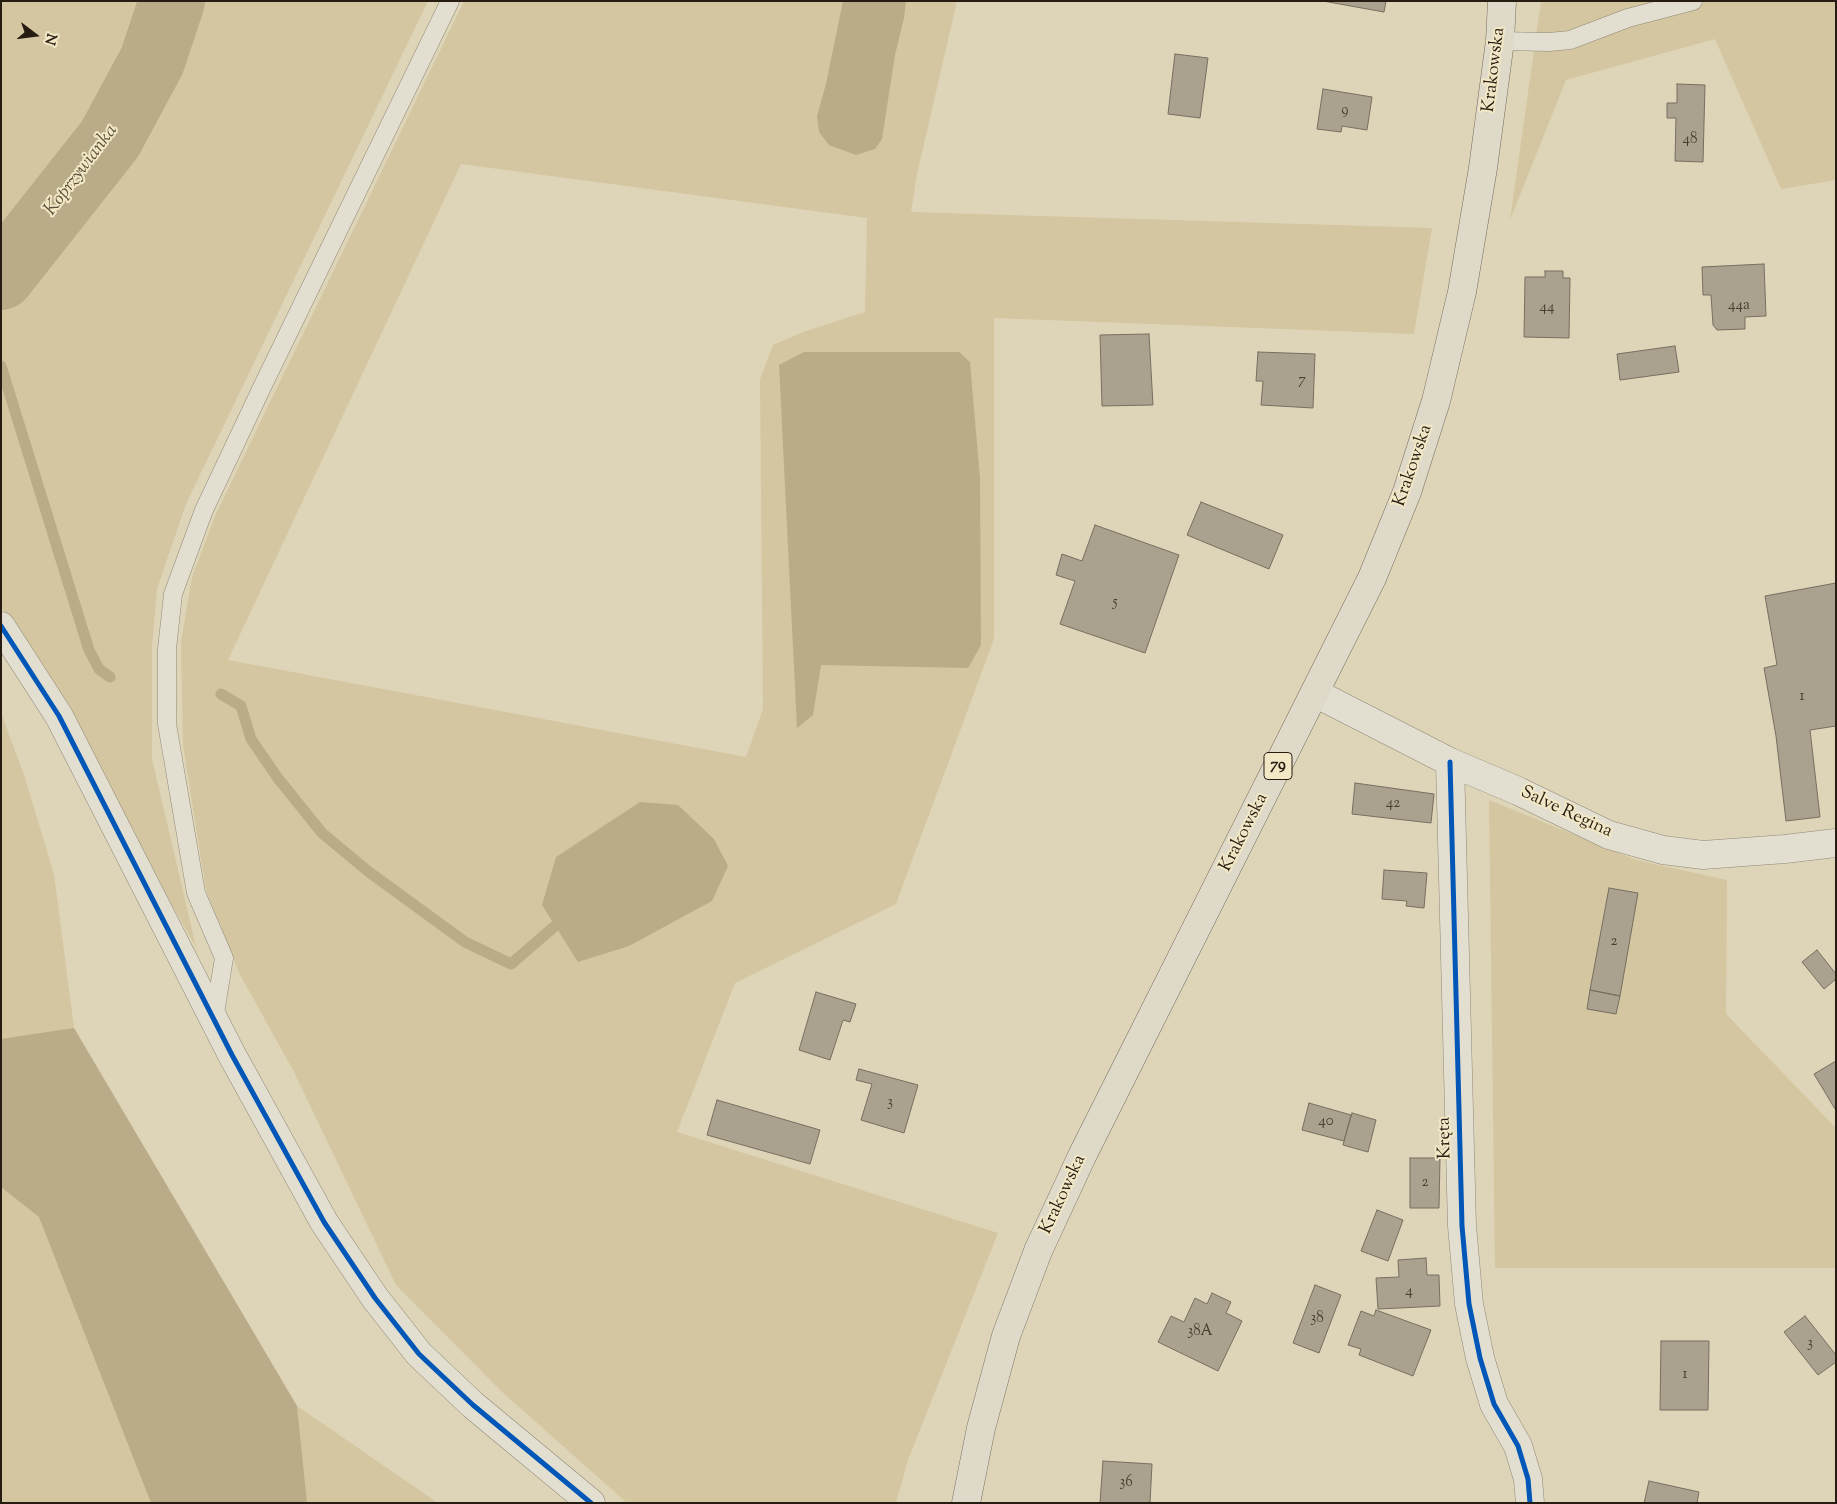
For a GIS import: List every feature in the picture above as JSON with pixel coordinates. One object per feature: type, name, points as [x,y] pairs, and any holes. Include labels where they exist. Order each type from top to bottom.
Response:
[{"type":"main road","name":"Krakowska","points":[[966,1503],[982,1428],[1006,1336],[1038,1251],[1082,1156],[1372,578],[1407,492],[1436,401],[1465,276],[1484,168],[1500,41],[1502,1]]},
{"type":"street","points":[[1,626],[59,716],[214,1020],[324,1222],[375,1298],[420,1354],[473,1405],[591,1503]]},
{"type":"street","name":"Salve Regina","points":[[1315,693],[1450,762],[1518,790],[1609,835],[1662,850],[1703,855],[1836,843]]},
{"type":"street","name":"Kręta","points":[[1450,762],[1462,1226],[1469,1304],[1480,1358],[1494,1404],[1518,1446],[1528,1479],[1530,1503]]},
{"type":"lane","points":[[214,1020],[224,958],[196,893],[167,724],[167,649],[173,594],[204,510],[450,1]]},
{"type":"lane","points":[[1500,41],[1549,42],[1570,40],[1628,18],[1693,1]]},
{"type":"shaded area","points":[[1,1],[428,1],[186,504],[157,589],[152,647],[152,759],[196,947],[1,606]]},
{"type":"shaded area","points":[[464,1],[957,1],[917,174],[911,212],[1432,228],[1414,334],[994,318],[994,639],[896,904],[735,983],[677,1132],[998,1233],[908,1460],[896,1503],[627,1503],[501,1391],[396,1285],[294,1072],[239,973],[206,890],[183,745],[181,642],[192,577],[215,516]],"holes":[[[461,164],[867,218],[865,312],[803,332],[773,345],[760,379],[763,709],[746,757],[228,660]]]},
{"type":"shaded area","points":[[843,1],[906,1],[895,55],[882,139],[875,149],[856,155],[829,145],[819,132],[817,116],[826,84]]},
{"type":"shaded area","points":[[1541,1],[1836,1],[1836,180],[1781,189],[1715,39],[1566,80],[1510,220]]},
{"type":"shaded area","points":[[804,352],[959,352],[970,362],[980,479],[981,645],[968,668],[821,665],[813,715],[797,728],[779,365]]},
{"type":"shaded area","points":[[1,713],[25,778],[54,874],[74,1028],[297,1406],[438,1503],[1,1503]]},
{"type":"shaded area","points":[[1489,800],[1636,860],[1727,880],[1726,1014],[1836,1128],[1836,1268],[1495,1268]]},
{"type":"shaded area","points":[[640,802],[678,805],[714,839],[728,866],[712,901],[629,946],[578,962],[542,905],[556,857]]},
{"type":"shaded area","points":[[74,1028],[297,1406],[307,1503],[151,1503],[39,1217],[1,1187],[1,1039]]},
{"type":"building","points":[[1323,1],[1386,1],[1384,12]]},
{"type":"building","points":[[1175,54],[1208,58],[1200,118],[1168,114]]},
{"type":"building","points":[[1677,84],[1705,85],[1703,162],[1675,161],[1676,118],[1667,118],[1667,103],[1677,103]]},
{"type":"building","points":[[1323,89],[1372,97],[1367,130],[1342,126],[1341,132],[1317,129]]},
{"type":"building","points":[[1764,264],[1766,316],[1745,317],[1745,329],[1717,330],[1713,325],[1711,295],[1703,295],[1702,267]]},
{"type":"building","points":[[1545,271],[1563,271],[1563,278],[1570,278],[1569,338],[1524,337],[1525,277],[1545,277]]},
{"type":"building","points":[[1149,334],[1153,405],[1102,406],[1100,335]]},
{"type":"building","points":[[1675,346],[1679,372],[1620,380],[1617,354]]},
{"type":"building","points":[[1258,352],[1315,354],[1313,408],[1261,405],[1263,381],[1256,381]]},
{"type":"building","points":[[1201,502],[1283,535],[1269,569],[1187,535]]},
{"type":"building","points":[[1095,525],[1179,555],[1145,653],[1060,624],[1075,581],[1056,575],[1062,554],[1082,561]]},
{"type":"building","points":[[1836,583],[1836,726],[1810,730],[1820,817],[1786,821],[1776,736],[1764,668],[1777,665],[1765,596]]},
{"type":"building","points":[[1355,783],[1434,794],[1431,823],[1352,814]]},
{"type":"building","points":[[1384,870],[1427,873],[1424,908],[1406,906],[1407,901],[1382,899]]},
{"type":"building","points":[[1609,888],[1638,893],[1620,996],[1590,990]]},
{"type":"building","points":[[1817,950],[1836,974],[1836,979],[1824,989],[1802,962]]},
{"type":"building","points":[[1590,990],[1620,996],[1616,1014],[1587,1009]]},
{"type":"building","points":[[816,992],[856,1004],[850,1022],[843,1020],[830,1060],[799,1050]]},
{"type":"building","points":[[1836,1061],[1836,1109],[1835,1109],[1814,1074]]},
{"type":"building","points":[[859,1069],[918,1085],[904,1133],[861,1120],[872,1084],[856,1080]]},
{"type":"building","points":[[717,1100],[820,1130],[810,1164],[707,1135]]},
{"type":"building","points":[[1309,1103],[1351,1115],[1344,1141],[1302,1130]]},
{"type":"building","points":[[1352,1113],[1376,1120],[1368,1152],[1343,1145]]},
{"type":"building","points":[[1410,1158],[1440,1158],[1439,1208],[1410,1208]]},
{"type":"building","points":[[1377,1210],[1403,1220],[1388,1261],[1361,1251]]},
{"type":"building","points":[[1426,1258],[1427,1275],[1439,1275],[1440,1306],[1378,1309],[1376,1278],[1399,1277],[1398,1260]]},
{"type":"building","points":[[1315,1285],[1341,1295],[1319,1353],[1293,1343]]},
{"type":"building","points":[[1212,1293],[1231,1302],[1226,1313],[1242,1321],[1218,1371],[1158,1342],[1171,1316],[1184,1322],[1195,1298],[1207,1304]]},
{"type":"building","points":[[1376,1310],[1431,1330],[1413,1376],[1359,1355],[1361,1349],[1348,1345],[1361,1311],[1374,1316]]},
{"type":"building","points":[[1805,1316],[1836,1355],[1836,1362],[1818,1375],[1784,1332]]},
{"type":"building","points":[[1661,1341],[1709,1341],[1708,1410],[1660,1410]]},
{"type":"building","points":[[1103,1461],[1152,1464],[1150,1503],[1100,1503]]},
{"type":"building","points":[[1649,1481],[1699,1492],[1697,1503],[1644,1503]]},
{"type":"waterway","name":"Koprzywianka","points":[[1,277],[110,139],[152,61],[172,1]]},
{"type":"waterway","points":[[1,366],[89,650],[99,669],[110,677]]},
{"type":"waterway","points":[[221,694],[241,706],[251,739],[277,777],[322,833],[369,872],[465,942],[511,964],[555,926]]},
{"type":"cycle path","points":[[1,626],[59,716],[232,1055],[324,1222],[375,1298],[419,1354],[473,1405],[591,1503]]},
{"type":"cycle path","points":[[1450,762],[1462,1226],[1469,1304],[1480,1358],[1494,1404],[1518,1446],[1528,1479],[1530,1503]]}]
